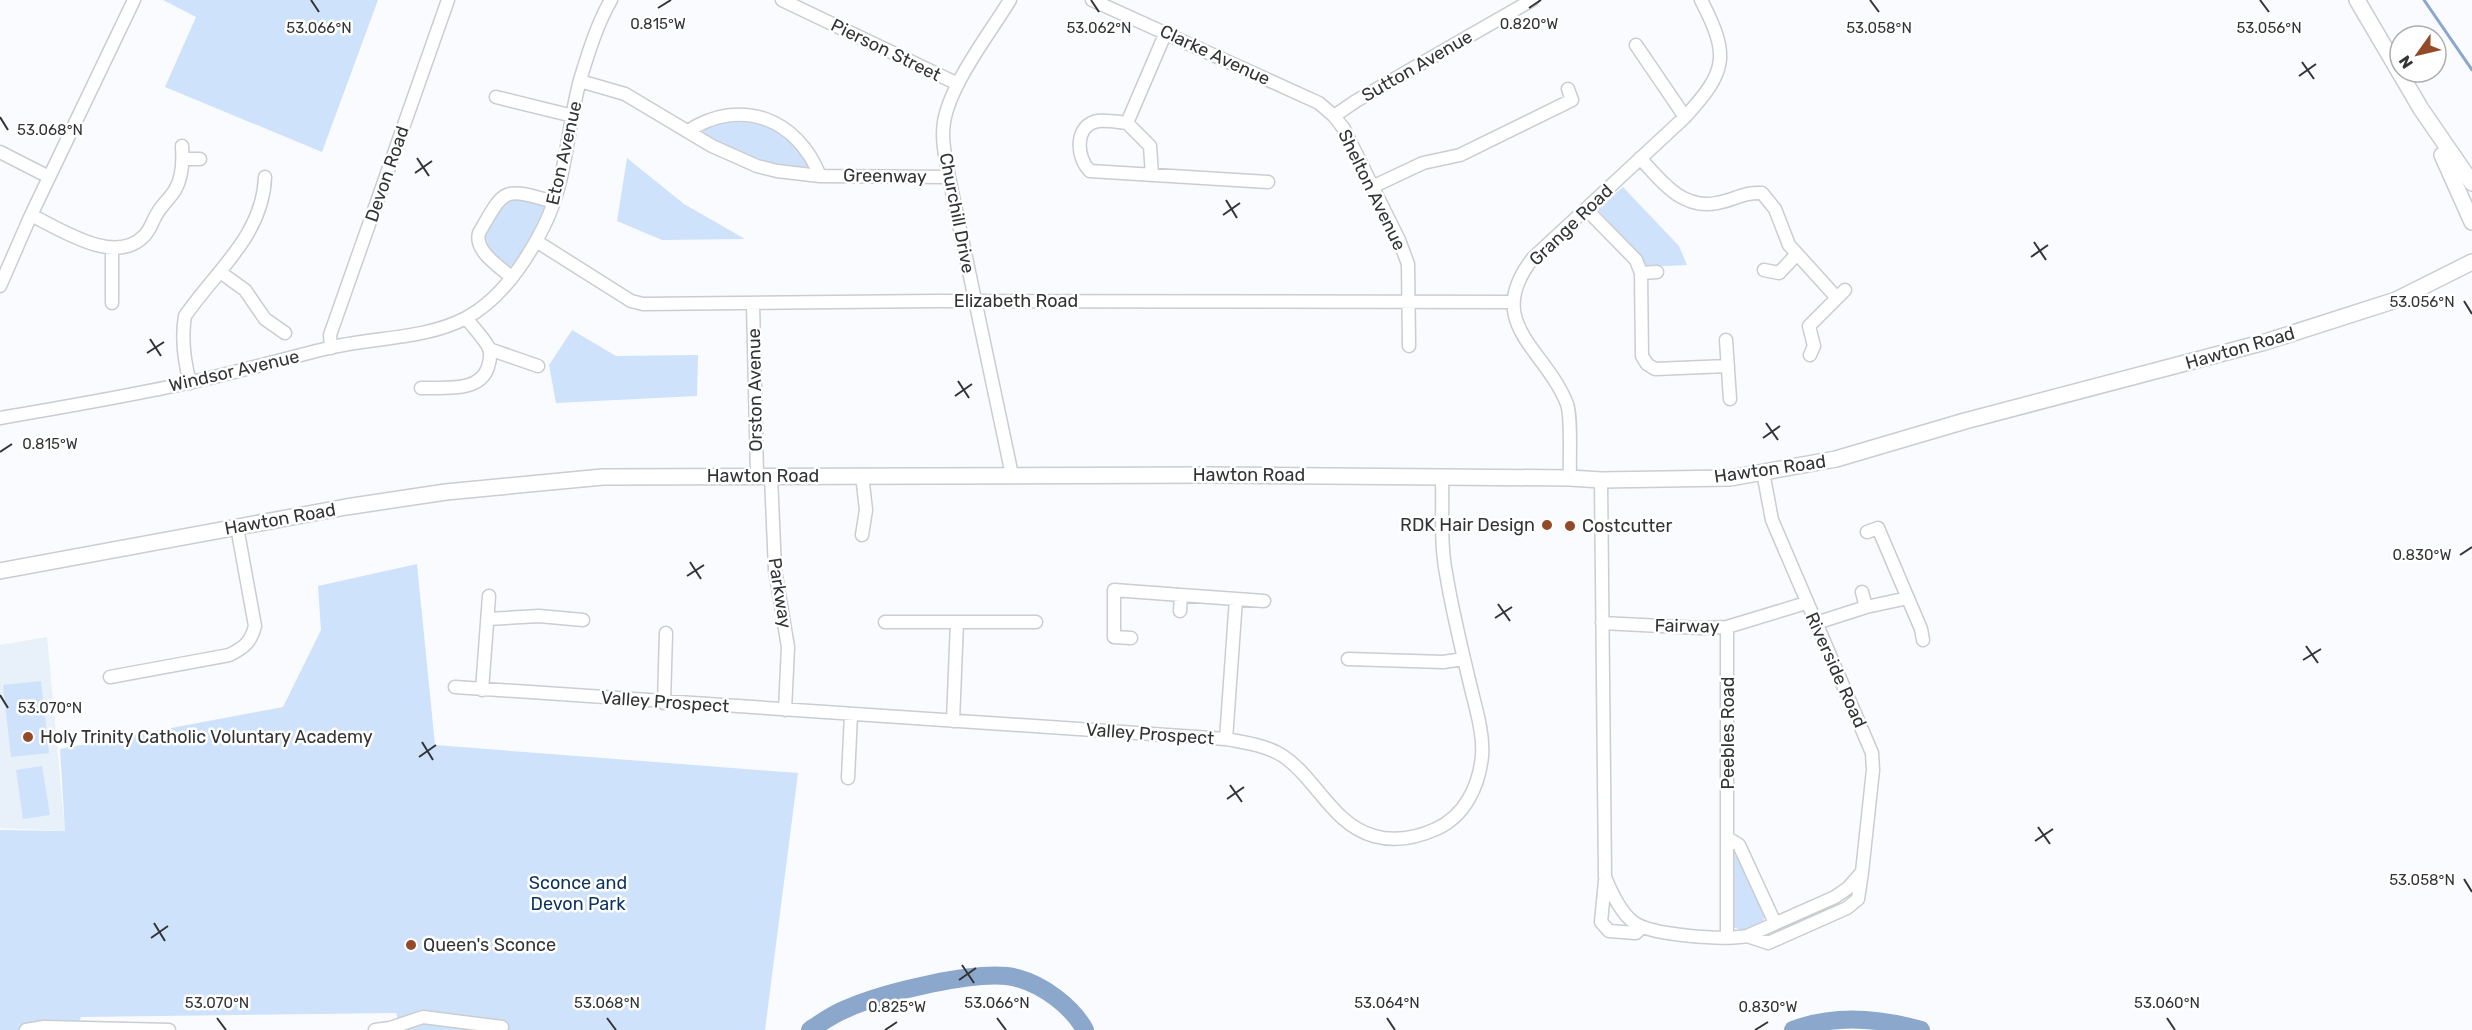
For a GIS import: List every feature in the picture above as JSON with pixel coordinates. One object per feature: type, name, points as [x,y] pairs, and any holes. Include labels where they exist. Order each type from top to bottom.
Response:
[{"type":"street","points":[[0,286],[3,271],[134,0]]},
{"type":"street","name":"Devon Road","points":[[331,348],[330,336],[448,0]]},
{"type":"street","name":"Eton Avenue","points":[[466,318],[496,296],[511,277],[536,241],[554,202],[580,81],[611,0]]},
{"type":"street","name":"Pierson Street","points":[[782,0],[958,84]]},
{"type":"street","name":"Churchill Drive","points":[[1010,0],[958,84],[944,123],[944,147],[1012,475]]},
{"type":"street","name":"Clarke Avenue","points":[[1092,0],[1319,103],[1334,116]]},
{"type":"street","points":[[1503,0],[1512,11]]},
{"type":"street","name":"Sutton Avenue","points":[[1334,116],[1356,101],[1532,0]]},
{"type":"street","name":"Grange Road","points":[[1570,478],[1568,407],[1562,393],[1520,331],[1513,302],[1515,286],[1521,273],[1533,258],[1587,210],[1685,117],[1707,93],[1718,74],[1721,49],[1714,25],[1701,0]]},
{"type":"street","points":[[2356,0],[2421,109],[2472,183]]},
{"type":"street","points":[[1127,123],[1166,32]]},
{"type":"street","points":[[1636,45],[1685,117]]},
{"type":"street","name":"Greenway","points":[[580,81],[626,94],[712,146],[757,166],[777,171],[820,176],[949,177]]},
{"type":"street","points":[[496,97],[573,116]]},
{"type":"street","points":[[1372,187],[1423,163],[1460,155],[1572,99]]},
{"type":"street","points":[[2421,109],[2472,222]]},
{"type":"street","name":"Greenway","points":[[688,131],[705,120],[720,116],[746,115],[768,120],[794,135],[804,146],[820,176]]},
{"type":"street","name":"Shelton Avenue","points":[[1334,116],[1344,129],[1399,240],[1408,264],[1409,346]]},
{"type":"street","points":[[1152,175],[1150,146],[1127,123],[1097,121],[1081,134],[1080,158],[1083,165],[1090,171],[1152,175],[1268,182]]},
{"type":"street","points":[[31,215],[94,244],[112,249],[136,243],[146,234],[156,213],[176,189],[183,159],[182,146]]},
{"type":"street","points":[[0,152],[49,177]]},
{"type":"street","points":[[1640,158],[1672,193],[1691,202],[1716,204],[1746,192],[1765,189],[1789,245],[1841,294],[1809,326],[1816,349]]},
{"type":"street","points":[[183,159],[200,159]]},
{"type":"street","points":[[190,383],[182,333],[185,316],[248,236],[255,223],[265,190],[265,177]]},
{"type":"street","points":[[511,277],[481,249],[478,243],[479,233],[498,201],[505,194],[515,193],[554,202]]},
{"type":"street","points":[[1587,210],[1636,260],[1641,273],[1642,356],[1647,364],[1655,369],[1728,366]]},
{"type":"street","name":"Elizabeth Road","points":[[536,241],[631,301],[643,304],[1410,300],[1513,302]]},
{"type":"street","points":[[112,249],[112,303]]},
{"type":"street","points":[[1764,270],[1775,278],[1797,254]]},
{"type":"street","name":"Hawton Road","points":[[0,571],[408,497],[536,482],[603,477],[1012,475],[1601,480],[1730,478],[1836,459],[1965,421],[2265,342],[2396,300],[2472,262]]},
{"type":"street","points":[[220,272],[245,290],[259,312],[285,333]]},
{"type":"street","points":[[1641,273],[1657,272]]},
{"type":"street","name":"Orston Avenue","points":[[753,304],[764,476]]},
{"type":"street","points":[[421,388],[464,386],[477,383],[486,374],[491,359],[489,349],[466,318]]},
{"type":"street","name":"Windsor Avenue","points":[[0,418],[190,383],[331,348],[428,332],[466,318]]},
{"type":"street","points":[[1726,340],[1730,399]]},
{"type":"street","points":[[489,349],[538,366]]},
{"type":"street","name":"Riverside Road","points":[[1747,936],[1768,943],[1847,908],[1858,899],[1874,761],[1772,520],[1762,472]]},
{"type":"street","points":[[862,475],[866,510],[862,535]]},
{"type":"street","name":"Parkway","points":[[764,476],[775,570],[788,647],[785,710]]},
{"type":"street","name":"Valley Prospect","points":[[455,687],[1227,739],[1259,746],[1283,756],[1306,777],[1340,816],[1357,830],[1376,837],[1399,840],[1422,835],[1442,826],[1463,809],[1476,785],[1482,754],[1477,713],[1444,565],[1442,477]]},
{"type":"street","name":"Riverside Road","points":[[1601,480],[1605,877],[1601,922],[1609,931],[1636,933],[1642,927]]},
{"type":"street","points":[[110,677],[123,668],[229,655],[243,648],[252,638],[254,618],[237,527]]},
{"type":"street","points":[[1867,532],[1878,528],[1922,634],[1909,634]]},
{"type":"street","points":[[1131,638],[1114,636],[1114,590],[1264,600]]},
{"type":"street","points":[[1862,592],[1866,607]]},
{"type":"street","points":[[1180,612],[1181,595]]},
{"type":"street","points":[[482,690],[489,596]]},
{"type":"street","points":[[1816,623],[1866,607],[1908,598]]},
{"type":"street","points":[[1227,739],[1236,599]]},
{"type":"street","name":"Fairway","points":[[1602,623],[1701,628],[1727,627],[1806,603]]},
{"type":"street","points":[[488,619],[538,616],[583,620]]},
{"type":"street","points":[[885,622],[1036,622]]},
{"type":"street","points":[[953,721],[957,622]]},
{"type":"street","name":"Peebles Road","points":[[1727,627],[1727,938]]},
{"type":"street","points":[[664,702],[666,633]]},
{"type":"street","points":[[1348,659],[1443,662],[1464,659]]},
{"type":"street","points":[[848,778],[851,714]]},
{"type":"street","points":[[1728,838],[1738,845],[1774,923]]},
{"type":"street","name":"Riverside Road","points":[[1605,877],[1611,894],[1631,921],[1642,927],[1674,934],[1727,938],[1747,936],[1841,893],[1862,873]]},
{"type":"street","points":[[375,1030],[390,1028],[423,1017],[502,1027]]},
{"type":"street","points":[[26,1030],[44,1027],[169,1030]]},
{"type":"shaded area","name":"Holy Trinity Catholic Voluntary Academy","points":[[47,637],[65,831],[0,828],[0,645]]},
{"type":"green space","points":[[163,0],[378,0],[322,152],[165,87],[196,17]]},
{"type":"green space","points":[[732,121],[758,124],[786,137],[809,166],[805,171],[738,154],[702,133],[705,126]]},
{"type":"green space","points":[[627,158],[684,204],[745,239],[662,240],[617,221]]},
{"type":"green space","points":[[1623,187],[1679,246],[1687,265],[1647,267],[1640,256],[1597,209]]},
{"type":"green space","points":[[507,197],[542,203],[544,208],[532,236],[513,265],[509,267],[485,249],[482,238]]},
{"type":"green space","points":[[572,330],[616,356],[698,355],[697,396],[556,403],[549,365]]},
{"type":"green space","name":"Sconce and Devon Park","points":[[417,564],[435,745],[798,773],[765,1030],[401,1030],[396,1013],[81,1017],[76,1030],[0,1030],[0,830],[65,831],[60,749],[283,707],[321,630],[318,586]]},
{"type":"green space","points":[[41,681],[49,753],[11,757],[3,685]]},
{"type":"green space","points":[[42,766],[50,815],[23,819],[16,770]]},
{"type":"green space","points":[[1736,855],[1765,916],[1762,923],[1743,931],[1733,927],[1733,856]]},
{"type":"waterway","points":[[2424,0],[2472,70]]},
{"type":"waterway","points":[[810,1030],[841,1011],[882,996],[931,984],[980,976],[1017,978],[1047,991],[1073,1013],[1085,1030]]},
{"type":"waterway","points":[[1793,1030],[1840,1020],[1873,1021],[1921,1030]]},
{"type":"place","name":"RDK Hair Design","points":[[1547,525]]},
{"type":"place","name":"Costcutter","points":[[1570,526]]},
{"type":"place","name":"Holy Trinity Catholic Voluntary Academy","points":[[28,737]]},
{"type":"place","name":"Queen's Sconce","points":[[411,945]]}]
